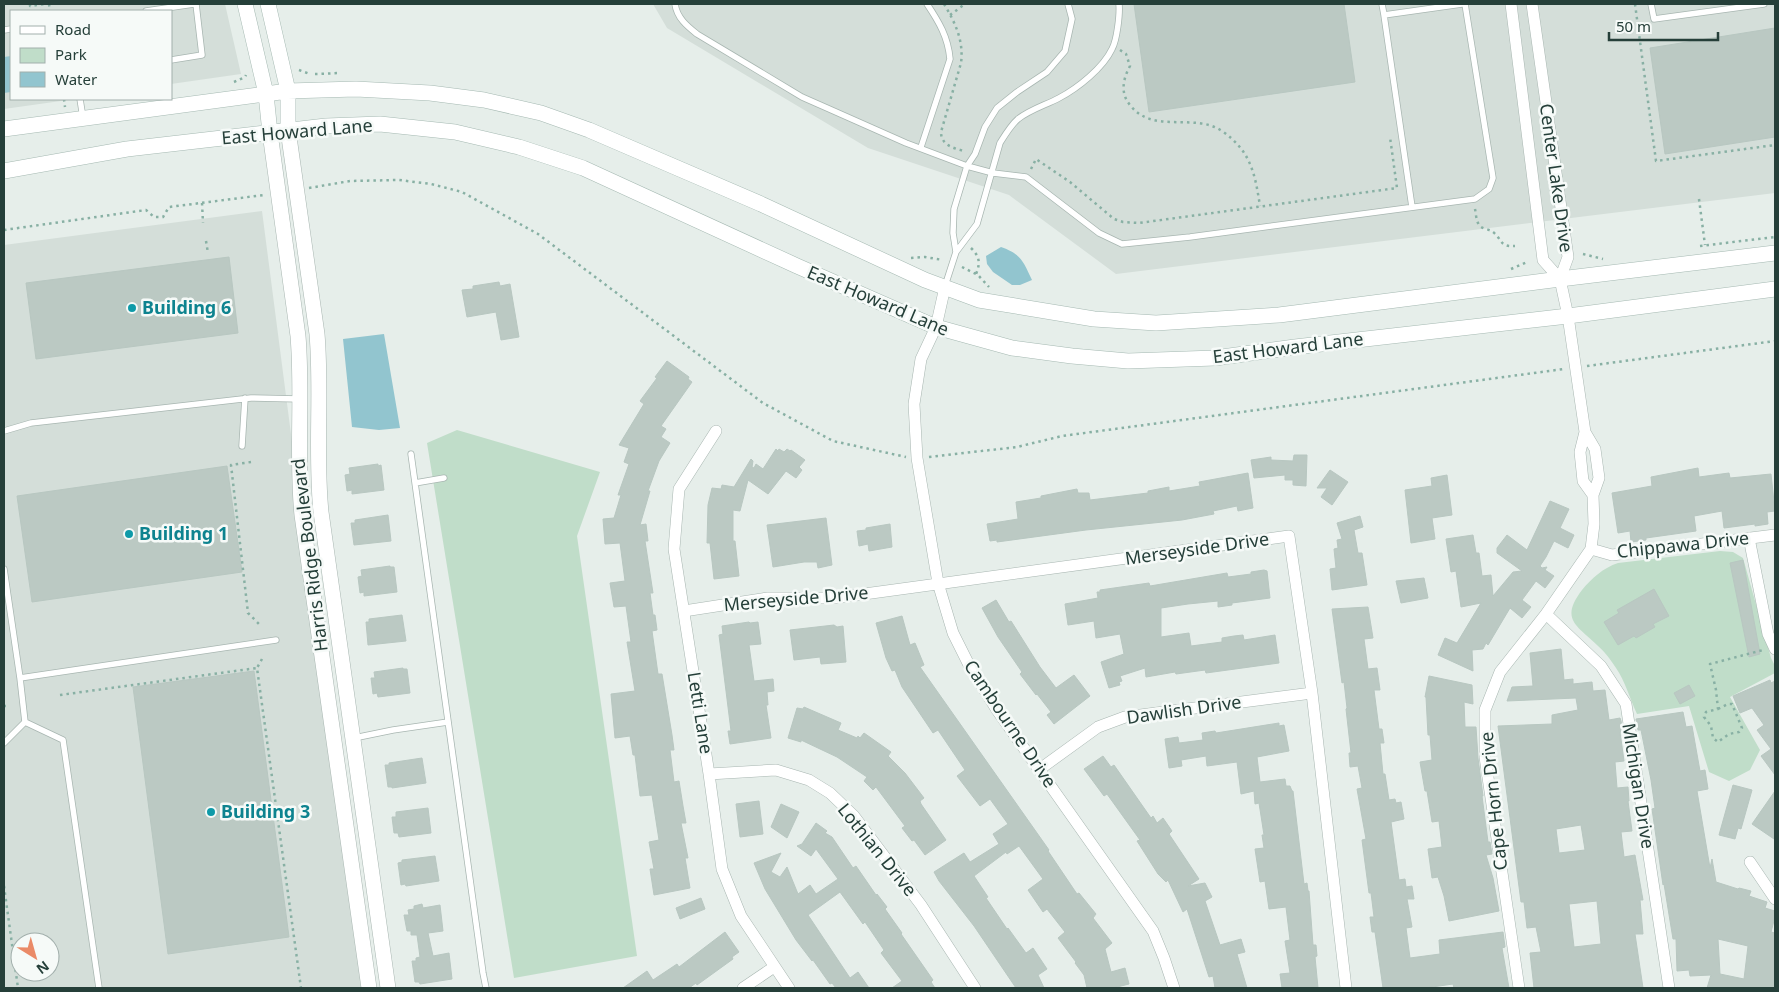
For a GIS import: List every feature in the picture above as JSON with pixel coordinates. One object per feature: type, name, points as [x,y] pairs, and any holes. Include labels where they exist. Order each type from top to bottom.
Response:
[{"type":"main road","name":"Harris Ridge Boulevard","points":[[245,4],[266,94],[298,336],[300,363],[299,483],[369,988]]},
{"type":"main road","name":"Harris Ridge Boulevard","points":[[268,4],[288,91],[288,130],[320,362],[318,451],[321,512],[388,988]]},
{"type":"main road","name":"East Howard Lane","points":[[4,129],[288,91],[356,89],[430,93],[484,100],[540,113],[589,130],[761,204],[925,280],[979,300],[1089,319],[1156,323],[1279,315],[1775,253]]},
{"type":"main road","name":"East Howard Lane","points":[[4,170],[127,150],[326,126],[380,124],[455,132],[519,148],[582,168],[796,266],[936,327],[1012,348],[1072,356],[1128,360],[1215,358],[1775,289]]},
{"type":"main road","points":[[334,740],[353,738]]},
{"type":"street","name":"Center Lake Drive","points":[[1511,4],[1543,260],[1560,279],[1568,258],[1532,4]]},
{"type":"street","points":[[1560,279],[1568,316],[1585,432],[1595,449],[1599,478],[1593,495]]},
{"type":"street","name":"Cambourne Drive","points":[[944,287],[936,327],[921,359],[914,404],[916,458],[938,583],[953,633],[968,664],[997,710],[1153,931],[1174,988]]},
{"type":"street","name":"Letti Lane","points":[[716,431],[679,489],[674,549],[722,869],[741,916],[789,988]]},
{"type":"street","points":[[1585,432],[1580,452],[1583,480],[1593,495]]},
{"type":"street","name":"Cape Horn Drive","points":[[1518,988],[1485,756],[1485,710],[1500,672],[1546,614],[1590,549],[1594,524],[1593,495]]},
{"type":"street","name":"Chippawa Drive","points":[[1590,549],[1612,555],[1775,535]]},
{"type":"street","name":"Merseyside Drive","points":[[684,610],[768,598],[835,598],[1289,536],[1312,693],[1346,988]]},
{"type":"street","points":[[1749,538],[1768,634],[1775,648]]},
{"type":"street","name":"Michigan Drive","points":[[1546,614],[1601,666],[1626,704],[1668,988]]},
{"type":"street","name":"Dawlish Drive","points":[[1040,769],[1098,727],[1125,717],[1312,693]]},
{"type":"street","name":"Lothian Drive","points":[[709,774],[776,770],[809,780],[830,793],[854,816],[910,890],[975,988]]},
{"type":"street","points":[[1750,862],[1775,899]]},
{"type":"street","points":[[743,988],[774,967]]},
{"type":"lane","points":[[152,10],[195,4],[202,55],[172,60]]},
{"type":"lane","points":[[675,4],[675,8],[684,24],[697,34],[802,97],[906,143],[921,147],[967,166],[993,173],[1026,177],[1098,233],[1122,244],[1190,237],[1473,199],[1489,189],[1492,178],[1463,4],[1384,16]]},
{"type":"lane","points":[[921,147],[950,59],[949,45],[942,28],[927,4]]},
{"type":"lane","points":[[956,252],[953,233],[954,209],[967,166],[975,154],[985,127],[997,108],[1047,72],[1065,51],[1072,19],[1068,4]]},
{"type":"lane","points":[[944,287],[956,252],[977,224],[1000,144],[1017,120],[1031,110],[1061,97],[1091,77],[1113,48],[1120,4]]},
{"type":"lane","points":[[1382,4],[1412,207]]},
{"type":"lane","points":[[1651,4],[1654,19],[1764,4]]},
{"type":"lane","points":[[80,100],[83,118]]},
{"type":"lane","points":[[242,446],[245,398]]},
{"type":"lane","points":[[4,431],[31,423],[245,398],[299,399]]},
{"type":"lane","points":[[411,454],[486,988]]},
{"type":"lane","points":[[415,483],[444,478]]},
{"type":"lane","points":[[4,569],[25,722]]},
{"type":"lane","points":[[20,678],[276,640]]},
{"type":"lane","points":[[4,743],[25,722]]},
{"type":"lane","points":[[25,722],[63,740],[99,988]]},
{"type":"lane","points":[[353,738],[448,722]]},
{"type":"path","points":[[30,4],[30,6],[45,4]]},
{"type":"path","points":[[950,14],[965,4]]},
{"type":"path","points":[[1635,4],[1656,161],[1775,144]]},
{"type":"path","points":[[1117,49],[1126,54],[1130,66],[1124,79],[1124,94],[1132,108],[1140,115],[1151,120],[1165,123],[1193,122],[1220,130],[1246,154],[1256,178],[1260,206]]},
{"type":"path","points":[[297,66],[298,70],[308,75],[348,74]]},
{"type":"path","points":[[64,100],[66,107]]},
{"type":"path","points":[[1023,167],[1031,169],[1036,159],[1070,182],[1114,219],[1139,223],[1397,188]]},
{"type":"path","points":[[297,190],[350,182],[399,180],[431,184],[462,192],[538,234],[763,404],[833,442],[916,458],[1017,448],[1062,436],[1775,341]]},
{"type":"path","points":[[4,230],[146,210],[154,217],[163,217],[169,207],[278,193]]},
{"type":"path","points":[[1473,199],[1479,224],[1493,233],[1502,244],[1515,246]]},
{"type":"path","points":[[1699,199],[1705,245]]},
{"type":"path","points":[[202,203],[203,223]]},
{"type":"path","points":[[206,241],[208,253]]},
{"type":"path","points":[[908,258],[925,257],[952,262],[978,275],[993,291]]},
{"type":"path","points":[[1505,272],[1527,262]]},
{"type":"path","points":[[251,462],[231,465],[248,613],[259,624],[262,624]]},
{"type":"path","points":[[1718,709],[1710,664],[1775,648]]},
{"type":"path","points":[[262,659],[257,668],[300,988]]},
{"type":"path","points":[[60,695],[257,668]]},
{"type":"path","points":[[1732,704],[1742,728],[1739,732],[1729,734],[1718,742],[1713,738],[1711,726],[1704,714],[1718,709],[1732,704]]},
{"type":"path","points":[[4,886],[18,988]]},
{"type":"shaded area","points":[[4,4],[225,4],[241,74],[172,84],[172,10],[10,10],[10,100],[68,100],[4,109]]},
{"type":"shaded area","points":[[653,4],[1775,4],[1775,193],[1116,274],[1009,195],[868,148],[667,28]]},
{"type":"shaded area","points":[[262,211],[363,988],[4,988],[4,245]]},
{"type":"green space","points":[[457,430],[600,472],[577,536],[637,956],[514,978],[427,443]]},
{"type":"green space","points":[[1720,551],[1733,552],[1743,558],[1771,658],[1775,666],[1775,673],[1730,697],[1760,750],[1750,770],[1729,781],[1709,772],[1689,706],[1637,714],[1614,665],[1602,650],[1577,626],[1573,621],[1572,615],[1575,600],[1582,590],[1598,574],[1613,565]]},
{"type":"water","points":[[10,56],[10,92],[4,93],[4,57]]},
{"type":"water","points":[[1001,247],[1013,252],[1021,259],[1032,280],[1020,285],[1012,285],[993,272],[987,264],[986,256]]},
{"type":"water","points":[[384,334],[400,428],[379,430],[352,427],[343,339]]},
{"type":"building","points":[[1134,4],[1344,4],[1355,82],[1149,112]]},
{"type":"building","points":[[1775,28],[1775,137],[1665,154],[1650,48]]},
{"type":"building","name":"Building 6","points":[[229,257],[238,333],[36,359],[26,283]]},
{"type":"building","points":[[499,282],[500,286],[510,284],[519,337],[501,340],[496,312],[467,317],[462,290],[473,289],[473,286]]},
{"type":"building","points":[[667,361],[689,377],[688,379],[692,382],[661,426],[666,429],[661,437],[670,443],[659,461],[648,491],[650,491],[640,525],[646,524],[648,541],[645,541],[653,593],[650,593],[657,630],[652,631],[658,674],[662,674],[672,735],[674,750],[670,750],[674,782],[679,781],[686,823],[681,823],[688,858],[685,858],[690,888],[654,895],[650,869],[654,869],[649,842],[659,840],[652,795],[640,796],[635,755],[633,755],[630,736],[615,738],[611,694],[635,691],[627,642],[631,642],[626,606],[614,607],[610,583],[625,581],[620,543],[605,544],[603,519],[614,518],[621,495],[618,495],[629,464],[624,462],[629,448],[619,445],[644,404],[640,401]]},
{"type":"building","points":[[776,449],[784,452],[787,449],[791,450],[805,460],[799,467],[802,470],[796,478],[786,471],[768,494],[748,480],[740,511],[733,510],[733,541],[735,541],[739,576],[714,579],[710,543],[707,543],[708,505],[712,488],[721,489],[722,485],[734,487],[751,459],[753,461],[752,467],[754,468],[756,464],[763,469]]},
{"type":"building","points":[[1294,455],[1307,455],[1306,486],[1293,485],[1293,480],[1285,480],[1285,475],[1254,478],[1251,460],[1271,457],[1271,460],[1293,461]]},
{"type":"building","points":[[378,464],[378,466],[381,465],[384,490],[352,494],[352,490],[347,491],[345,475],[350,474],[349,468]]},
{"type":"building","name":"Building 1","points":[[227,466],[242,572],[32,602],[17,496]]},
{"type":"building","points":[[1698,468],[1699,477],[1729,473],[1730,478],[1771,474],[1775,511],[1767,512],[1768,524],[1724,528],[1722,511],[1694,516],[1696,531],[1631,542],[1630,531],[1618,533],[1612,493],[1652,486],[1651,477]]},
{"type":"building","points":[[1330,470],[1348,482],[1332,505],[1321,497],[1327,488],[1317,488]]},
{"type":"building","points":[[1248,473],[1253,508],[1238,511],[1237,506],[1213,511],[1214,514],[1182,520],[997,542],[997,540],[990,541],[987,524],[1018,519],[1016,502],[1077,489],[1078,493],[1089,493],[1090,500],[1148,493],[1148,491],[1169,487],[1169,491],[1200,486],[1199,482]]},
{"type":"building","points":[[1447,475],[1452,515],[1432,518],[1435,539],[1411,543],[1405,490],[1432,486],[1431,478]]},
{"type":"building","points":[[1550,501],[1569,509],[1560,528],[1574,535],[1568,548],[1554,541],[1540,566],[1542,568],[1547,567],[1545,570],[1554,576],[1545,588],[1536,581],[1522,600],[1531,607],[1522,618],[1510,608],[1488,645],[1486,643],[1483,649],[1472,650],[1473,671],[1438,655],[1445,638],[1457,643],[1481,603],[1461,607],[1456,571],[1451,572],[1446,539],[1473,535],[1476,553],[1479,553],[1482,576],[1491,575],[1493,596],[1513,572],[1522,571],[1497,553],[1497,548],[1507,535],[1527,550]]},
{"type":"building","points":[[388,515],[391,541],[354,545],[351,523],[355,523],[355,520]]},
{"type":"building","points":[[1360,516],[1363,527],[1354,530],[1358,553],[1362,553],[1367,585],[1332,590],[1330,569],[1336,568],[1334,549],[1338,548],[1337,540],[1342,539],[1337,523]]},
{"type":"building","points":[[826,518],[832,565],[818,568],[817,562],[804,562],[773,567],[767,525]]},
{"type":"building","points":[[890,524],[892,547],[869,551],[868,544],[859,546],[857,531]]},
{"type":"building","points":[[1743,560],[1760,654],[1749,657],[1730,563]]},
{"type":"building","points":[[394,567],[397,592],[364,596],[364,592],[360,593],[358,577],[362,576],[361,570]]},
{"type":"building","points":[[1267,571],[1270,598],[1232,603],[1232,605],[1218,607],[1218,601],[1161,608],[1161,637],[1189,633],[1191,646],[1222,642],[1222,638],[1234,636],[1243,635],[1244,640],[1275,635],[1279,663],[1206,673],[1205,670],[1176,674],[1175,672],[1146,677],[1145,668],[1120,676],[1122,681],[1119,682],[1120,685],[1109,688],[1101,662],[1124,654],[1120,634],[1096,638],[1094,621],[1068,625],[1065,604],[1098,598],[1097,592],[1100,592],[1100,590],[1149,583],[1150,586],[1227,573],[1228,577]]},
{"type":"building","points":[[1424,578],[1428,598],[1401,603],[1396,581]]},
{"type":"building","points":[[1654,589],[1669,616],[1653,624],[1655,627],[1636,638],[1634,636],[1618,645],[1604,622],[1619,613],[1617,610]]},
{"type":"building","points":[[996,600],[1009,622],[1011,621],[1040,667],[1056,688],[1074,675],[1090,696],[1054,724],[1047,715],[1051,712],[1020,674],[1022,672],[998,637],[982,608]]},
{"type":"building","points":[[1368,607],[1373,638],[1364,639],[1368,669],[1377,668],[1380,690],[1374,690],[1379,729],[1382,729],[1384,743],[1380,743],[1383,774],[1385,774],[1389,800],[1395,799],[1396,803],[1401,802],[1404,819],[1391,822],[1399,880],[1405,879],[1406,887],[1412,886],[1414,899],[1407,899],[1412,927],[1406,928],[1410,958],[1440,954],[1439,940],[1503,932],[1505,947],[1502,948],[1509,988],[1454,988],[1453,984],[1425,988],[1383,988],[1375,932],[1372,932],[1370,917],[1374,917],[1362,840],[1366,839],[1357,789],[1362,788],[1358,766],[1350,767],[1349,753],[1351,753],[1347,708],[1332,609]]},
{"type":"building","points":[[402,615],[406,641],[368,645],[366,622],[369,622],[369,619]]},
{"type":"building","points":[[902,616],[910,645],[915,643],[924,665],[920,667],[1049,850],[1077,894],[1079,893],[1096,914],[1093,918],[1112,943],[1105,949],[1111,972],[1125,968],[1129,984],[1113,988],[1087,988],[1084,975],[1058,938],[1065,932],[1047,909],[1043,912],[1028,890],[1043,879],[1019,846],[1007,854],[1006,852],[974,876],[1007,929],[1026,953],[1033,948],[1047,969],[1038,975],[1044,988],[1016,988],[974,926],[939,881],[934,872],[964,853],[970,862],[999,844],[993,834],[1008,824],[990,799],[980,806],[957,776],[965,770],[938,730],[933,733],[902,687],[895,670],[892,671],[886,658],[876,623]]},
{"type":"building","points":[[758,622],[761,644],[749,645],[754,681],[773,679],[774,691],[767,692],[768,705],[766,705],[771,738],[730,744],[728,731],[731,731],[719,635],[723,634],[722,626]]},
{"type":"building","points":[[834,625],[837,627],[843,626],[846,662],[821,664],[820,657],[794,660],[790,630]]},
{"type":"building","points":[[1561,649],[1564,680],[1573,679],[1573,684],[1592,682],[1593,691],[1605,690],[1609,720],[1620,718],[1623,732],[1620,732],[1624,761],[1615,762],[1617,788],[1628,787],[1632,831],[1621,832],[1624,857],[1635,855],[1643,900],[1640,900],[1643,934],[1635,934],[1643,988],[1534,988],[1530,953],[1541,952],[1536,927],[1527,928],[1524,902],[1521,902],[1498,726],[1552,724],[1552,715],[1578,710],[1576,698],[1507,701],[1512,687],[1533,686],[1530,653]],"holes":[[[1581,825],[1585,850],[1559,853],[1556,829]],[[1597,901],[1601,944],[1574,947],[1569,904]]]},
{"type":"building","points":[[407,669],[410,693],[378,697],[377,693],[373,694],[371,678],[375,678],[374,672]]},
{"type":"building","name":"Building 3","points":[[254,671],[289,937],[168,954],[133,687]]},
{"type":"building","points":[[1429,676],[1472,685],[1473,704],[1464,702],[1465,727],[1476,727],[1482,796],[1488,842],[1490,842],[1492,854],[1486,855],[1493,878],[1499,911],[1449,921],[1438,877],[1432,878],[1428,849],[1442,847],[1439,821],[1432,822],[1420,762],[1432,760],[1425,697]]},
{"type":"building","points":[[1770,680],[1771,683],[1775,681],[1775,775],[1761,756],[1771,749],[1757,730],[1764,725],[1752,708],[1740,713],[1733,696]]},
{"type":"building","points":[[1689,685],[1695,696],[1680,704],[1674,693]]},
{"type":"building","points":[[804,707],[841,723],[838,730],[857,738],[858,736],[860,738],[864,733],[891,752],[888,756],[905,773],[924,798],[920,801],[921,804],[946,840],[925,855],[902,828],[905,826],[876,787],[873,790],[864,781],[867,777],[837,757],[801,740],[801,742],[788,738],[797,708],[803,709]]},
{"type":"building","points":[[1683,712],[1686,727],[1692,726],[1700,771],[1705,770],[1708,789],[1697,791],[1710,868],[1712,859],[1716,882],[1751,891],[1749,896],[1767,902],[1765,908],[1775,911],[1771,932],[1775,933],[1775,988],[1707,988],[1711,975],[1690,976],[1689,970],[1677,971],[1676,939],[1673,939],[1663,885],[1652,809],[1655,808],[1651,780],[1641,730],[1638,730],[1636,719]],"holes":[[[1718,939],[1748,946],[1744,979],[1720,974]]]},
{"type":"building","points":[[1279,723],[1279,726],[1284,725],[1289,751],[1257,757],[1260,782],[1285,779],[1286,786],[1290,786],[1293,791],[1304,884],[1307,883],[1309,891],[1313,945],[1316,945],[1317,956],[1315,957],[1318,988],[1282,988],[1280,974],[1290,973],[1285,941],[1290,940],[1286,907],[1269,909],[1265,881],[1260,882],[1255,849],[1264,848],[1259,803],[1255,804],[1254,791],[1241,794],[1237,762],[1207,766],[1206,756],[1181,760],[1182,766],[1169,768],[1165,739],[1178,737],[1179,743],[1203,740],[1202,733],[1215,731],[1216,733]]},
{"type":"building","points":[[1103,756],[1111,767],[1114,765],[1151,818],[1153,816],[1157,823],[1163,818],[1172,831],[1169,834],[1199,879],[1188,886],[1205,883],[1212,897],[1205,901],[1220,945],[1241,939],[1245,952],[1237,954],[1247,988],[1215,988],[1213,976],[1209,977],[1187,909],[1183,912],[1168,880],[1166,882],[1158,874],[1137,841],[1140,840],[1107,794],[1104,796],[1084,769]]},
{"type":"building","points":[[422,758],[426,783],[388,787],[385,765]]},
{"type":"building","points":[[1733,785],[1752,790],[1741,829],[1738,828],[1735,839],[1719,835]]},
{"type":"building","points":[[1775,791],[1775,811],[1774,839],[1752,824]]},
{"type":"building","points":[[759,801],[763,834],[740,837],[736,804]]},
{"type":"building","points":[[781,804],[799,812],[787,838],[771,827]]},
{"type":"building","points":[[428,808],[431,833],[399,837],[398,833],[394,833],[392,817],[396,817],[396,812]]},
{"type":"building","points":[[816,823],[827,831],[825,833],[832,837],[853,868],[856,866],[876,895],[887,907],[885,909],[933,980],[931,982],[935,988],[892,988],[902,981],[881,953],[884,950],[865,922],[863,924],[840,892],[808,915],[850,978],[858,972],[869,988],[836,988],[832,983],[830,984],[796,940],[765,889],[754,863],[781,853],[771,872],[780,877],[787,867],[798,894],[810,885],[816,894],[838,879],[816,849],[811,856],[797,846],[802,844]]},
{"type":"building","points":[[435,856],[439,881],[406,886],[405,884],[401,885],[398,863],[402,862],[402,860]]},
{"type":"building","points":[[701,898],[705,909],[680,919],[676,908]]},
{"type":"building","points":[[422,904],[423,908],[440,905],[443,931],[428,933],[433,956],[449,953],[452,979],[420,984],[415,982],[412,961],[416,961],[416,958],[420,957],[417,935],[411,935],[411,931],[407,931],[404,915],[409,915],[408,910]]},
{"type":"building","points":[[725,932],[739,952],[732,957],[733,959],[697,985],[696,983],[689,988],[623,988],[647,971],[653,980],[677,964],[679,967]]},
{"type":"place","name":"Building 6","points":[[132,308]]},
{"type":"place","name":"Building 1","points":[[129,534]]},
{"type":"place","name":"Building 3","points":[[211,812]]}]
